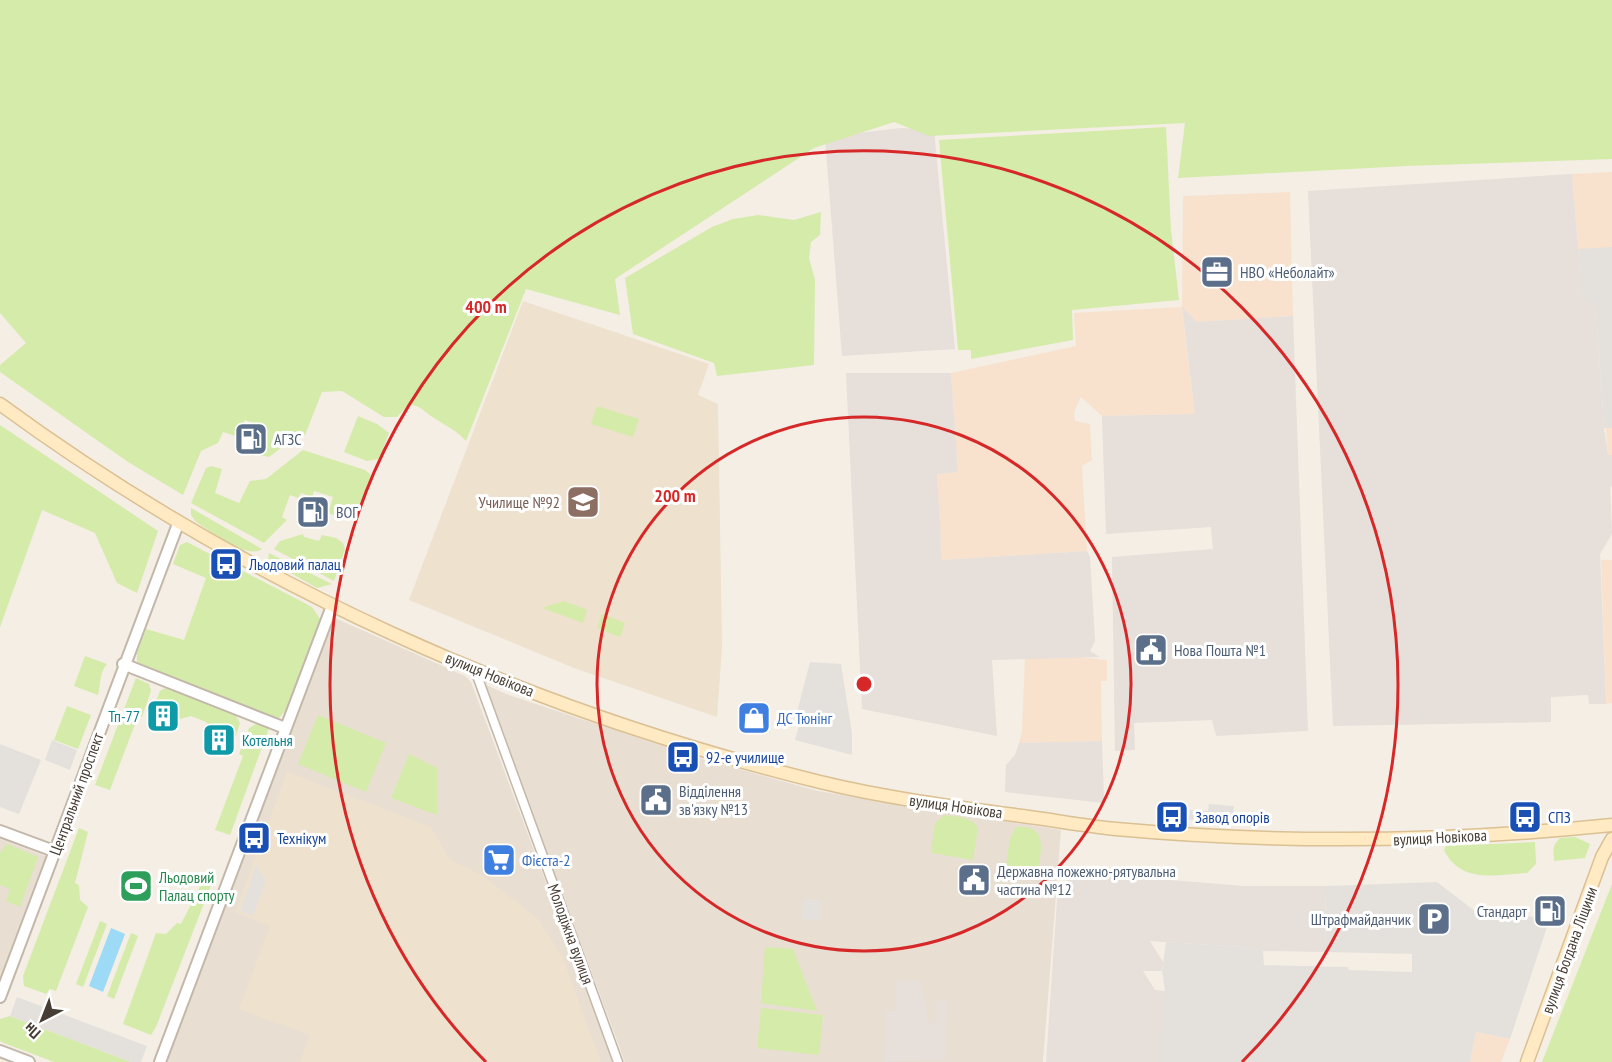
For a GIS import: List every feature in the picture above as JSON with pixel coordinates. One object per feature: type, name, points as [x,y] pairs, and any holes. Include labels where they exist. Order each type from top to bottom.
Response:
[{"type":"main road","points":[[0,404],[178,524]]},
{"type":"main road","name":"вулиця Новікова","points":[[178,524],[303,592],[475,670],[687,744],[819,781],[935,804],[1111,828],[1255,838],[1367,840],[1532,833],[1612,825]]},
{"type":"main road","name":"вулиця Богдана Ліщини","points":[[1527,1062],[1602,857],[1612,839]]},
{"type":"street","name":"Центральний проспект","points":[[0,997],[123,664],[178,524]]},
{"type":"street","points":[[159,1062],[332,606]]},
{"type":"street","points":[[123,664],[285,728]]},
{"type":"street","name":"Молодіжна вулиця","points":[[475,670],[618,1062]]},
{"type":"street","points":[[0,831],[54,851]]},
{"type":"street","points":[[0,1051],[29,1062]]},
{"type":"shaded area","points":[[901,128],[934,130],[955,349],[842,356],[825,137]]},
{"type":"shaded area","points":[[1612,172],[1612,455],[1608,455],[1596,306],[1582,298],[1572,174]]},
{"type":"shaded area","points":[[1572,174],[1582,298],[1591,298],[1596,306],[1604,428],[1608,455],[1612,455],[1612,486],[1610,487],[1612,534],[1600,554],[1606,704],[1589,704],[1588,695],[1551,697],[1551,722],[1333,726],[1308,191]]},
{"type":"shaded area","points":[[1290,192],[1293,316],[1197,322],[1182,309],[1195,414],[1102,416],[1081,397],[1074,412],[1075,421],[1090,424],[1092,460],[1082,466],[1087,551],[942,560],[937,474],[958,472],[951,373],[1076,346],[1074,313],[1182,307],[1183,196]]},
{"type":"shaded area","points":[[1612,247],[1612,428],[1604,428],[1596,306],[1592,305],[1590,298],[1582,298],[1578,249]]},
{"type":"shaded area","name":"Училище №92","points":[[523,301],[709,364],[698,395],[718,404],[722,647],[717,717],[574,668],[409,600]]},
{"type":"shaded area","points":[[1182,307],[1197,322],[1293,316],[1308,731],[1216,736],[1212,720],[1134,723],[1135,750],[1115,751],[1112,557],[1213,549],[1211,527],[1106,534],[1102,416],[1195,414]]},
{"type":"shaded area","points":[[846,373],[951,373],[958,472],[937,474],[942,560],[1087,551],[1090,557],[1095,641],[1090,651],[1100,657],[992,660],[997,736],[862,709]]},
{"type":"shaded area","points":[[1601,560],[1612,560],[1612,703],[1606,704]]},
{"type":"shaded area","points":[[335,618],[465,676],[471,682],[613,1062],[166,1062]]},
{"type":"shaded area","points":[[1067,656],[1107,660],[1107,681],[1101,681],[1102,741],[1019,743],[1022,731],[1025,658]]},
{"type":"shaded area","points":[[810,662],[841,664],[852,733],[852,755],[795,740],[800,722],[798,708]]},
{"type":"shaded area","points":[[484,684],[506,694],[696,757],[818,791],[1061,830],[1043,1062],[625,1062]]},
{"type":"shaded area","points":[[52,740],[77,750],[70,770],[45,760]]},
{"type":"shaded area","points":[[1102,741],[1104,803],[1005,792],[1006,765],[1015,755],[1019,743]]},
{"type":"shaded area","points":[[0,744],[41,760],[19,814],[0,807]]},
{"type":"shaded area","points":[[287,772],[431,827],[450,860],[482,875],[538,919],[562,956],[601,1062],[300,1062],[310,1035],[239,1009],[270,926],[235,912]]},
{"type":"shaded area","points":[[1209,804],[1234,806],[1232,823],[1189,820],[1190,810],[1208,811]]},
{"type":"shaded area","points":[[0,839],[48,857],[0,984]]},
{"type":"shaded area","points":[[256,865],[266,881],[253,916],[240,911]]},
{"type":"shaded area","points":[[1095,874],[1244,886],[1326,886],[1325,952],[1263,951],[1256,948],[1150,941],[1163,962],[1162,971],[1143,971],[1155,990],[1165,991],[1163,1062],[1046,1062],[1058,886],[1066,886],[1067,876],[1094,878]]},
{"type":"shaded area","points":[[1437,882],[1476,912],[1535,917],[1549,921],[1510,1039],[1476,1032],[1470,1062],[1161,1062],[1165,991],[1162,971],[1166,942],[1256,948],[1263,951],[1264,965],[1348,967],[1349,970],[1412,972],[1412,954],[1325,952],[1326,886]]},
{"type":"shaded area","points":[[803,899],[821,900],[820,920],[802,919]]},
{"type":"shaded area","points":[[896,980],[920,980],[929,1023],[936,1023],[935,1001],[947,1001],[945,1060],[884,1062],[886,1011],[895,1011]]},
{"type":"shaded area","points":[[17,997],[147,1046],[141,1062],[131,1062],[10,1016]]},
{"type":"shaded area","points":[[1476,1032],[1510,1039],[1501,1062],[1470,1062]]},
{"type":"green space","points":[[0,0],[1612,0],[1612,159],[1407,166],[1178,178],[1185,123],[929,136],[894,122],[814,148],[615,279],[620,315],[526,289],[466,441],[454,430],[413,405],[409,404],[397,417],[384,417],[342,391],[322,392],[305,435],[299,434],[269,457],[252,453],[262,426],[245,420],[238,437],[223,432],[218,443],[201,451],[183,495],[128,462],[0,372],[0,365],[26,343],[0,313]]},
{"type":"green space","points":[[1166,127],[1171,230],[1179,300],[1072,310],[1073,340],[971,359],[971,350],[958,350],[939,140]]},
{"type":"green space","points":[[821,212],[820,235],[811,242],[809,258],[815,280],[814,365],[717,376],[714,363],[633,334],[625,278],[712,227],[733,219],[758,215],[794,220]]},
{"type":"green space","points":[[597,406],[639,419],[633,437],[591,424]]},
{"type":"green space","points":[[358,416],[377,424],[389,433],[379,459],[367,461],[344,452]]},
{"type":"green space","points":[[0,425],[158,531],[137,593],[117,583],[95,533],[42,510],[0,627]]},
{"type":"green space","points":[[303,450],[365,470],[371,475],[367,492],[356,518],[348,520],[328,513],[333,497],[314,491],[312,497],[301,493],[298,498],[290,495],[282,517],[287,520],[264,543],[191,503],[206,468],[211,466],[222,469],[215,493],[239,503],[250,481],[266,479]]},
{"type":"green space","points":[[191,508],[262,549],[247,551],[229,543],[196,522],[191,515]]},
{"type":"green space","points":[[303,534],[304,537],[319,541],[322,535],[336,538],[343,543],[345,549],[334,581],[274,549],[280,541]]},
{"type":"green space","points":[[187,542],[312,607],[320,619],[286,710],[279,718],[268,716],[137,662],[137,653],[146,629],[184,640],[206,578],[173,564],[180,545]]},
{"type":"green space","points":[[269,553],[332,584],[317,588],[268,560]]},
{"type":"green space","points":[[564,601],[587,610],[583,623],[542,608]]},
{"type":"green space","points":[[602,614],[625,623],[620,637],[597,628]]},
{"type":"green space","points":[[85,656],[107,664],[101,675],[98,695],[74,686]]},
{"type":"green space","points":[[136,678],[149,684],[151,691],[142,717],[138,716],[110,790],[95,785]]},
{"type":"green space","points":[[165,688],[235,714],[240,723],[235,739],[216,732],[206,722],[191,716],[177,720],[170,729],[148,721],[160,691]]},
{"type":"green space","points":[[67,706],[91,715],[78,749],[54,740]]},
{"type":"green space","points":[[318,715],[386,743],[366,792],[298,764]]},
{"type":"green space","points":[[256,724],[269,728],[230,835],[215,830],[243,756],[239,754],[249,728]]},
{"type":"green space","points":[[409,754],[437,768],[437,815],[391,798]]},
{"type":"green space","points":[[944,815],[968,819],[978,828],[973,860],[931,853],[935,823]]},
{"type":"green space","points":[[1016,827],[1026,827],[1038,834],[1041,853],[1038,870],[1006,865],[1010,838]]},
{"type":"green space","points":[[79,828],[88,832],[75,883],[79,885],[80,900],[88,907],[56,991],[50,989],[46,994],[24,986],[23,976]]},
{"type":"green space","points":[[1575,837],[1590,844],[1585,858],[1554,861],[1557,841],[1560,838]]},
{"type":"green space","points":[[1535,842],[1536,864],[1527,873],[1491,876],[1469,873],[1451,861],[1444,850],[1446,846]]},
{"type":"green space","points":[[7,844],[38,857],[20,907],[6,901],[10,889],[0,885],[0,853]]},
{"type":"green space","points":[[205,877],[213,880],[156,1027],[151,1035],[123,1024],[156,933],[166,934],[177,923],[181,924]]},
{"type":"green space","points":[[1612,884],[1612,1062],[1542,1062]]},
{"type":"green space","points":[[100,921],[107,924],[83,987],[76,984]]},
{"type":"green space","points":[[131,933],[138,936],[114,999],[107,996]]},
{"type":"green space","points":[[765,947],[793,949],[817,1011],[761,1003]]},
{"type":"green space","points":[[761,1008],[823,1015],[819,1055],[757,1048]]},
{"type":"green space","points":[[10,1016],[131,1062],[54,1062],[4,1043],[0,1041],[0,1019]]},
{"type":"water","points":[[111,928],[125,934],[103,992],[89,986]]},
{"type":"place","name":"НВО «Неболайт»","points":[[1217,272]]},
{"type":"place","name":"АГЗС","points":[[251,439]]},
{"type":"place","name":"Училище №92","points":[[583,502]]},
{"type":"place","name":"ВОГ","points":[[313,512]]},
{"type":"place","name":"Льодовий палац","points":[[226,564]]},
{"type":"place","name":"Нова Пошта №1","points":[[1151,650]]},
{"type":"place","name":"Тп-77","points":[[163,716]]},
{"type":"place","name":"ДС Тюнінг","points":[[754,718]]},
{"type":"place","name":"Котельня","points":[[219,740]]},
{"type":"place","name":"92-е училище","points":[[683,757]]},
{"type":"place","name":"Відділення зв'язку №13","points":[[656,800]]},
{"type":"place","name":"Завод опорів","points":[[1172,817]]},
{"type":"place","name":"СПЗ","points":[[1525,817]]},
{"type":"place","name":"Технікум","points":[[254,838]]},
{"type":"place","name":"Фiєста-2","points":[[499,860]]},
{"type":"place","name":"Державна пожежно-рятувальна частина №12","points":[[974,880]]},
{"type":"place","name":"Льодовий Палац спорту","points":[[136,886]]},
{"type":"place","name":"Стандарт","points":[[1550,911]]},
{"type":"place","name":"Штрафмайданчик","points":[[1434,919]]}]
